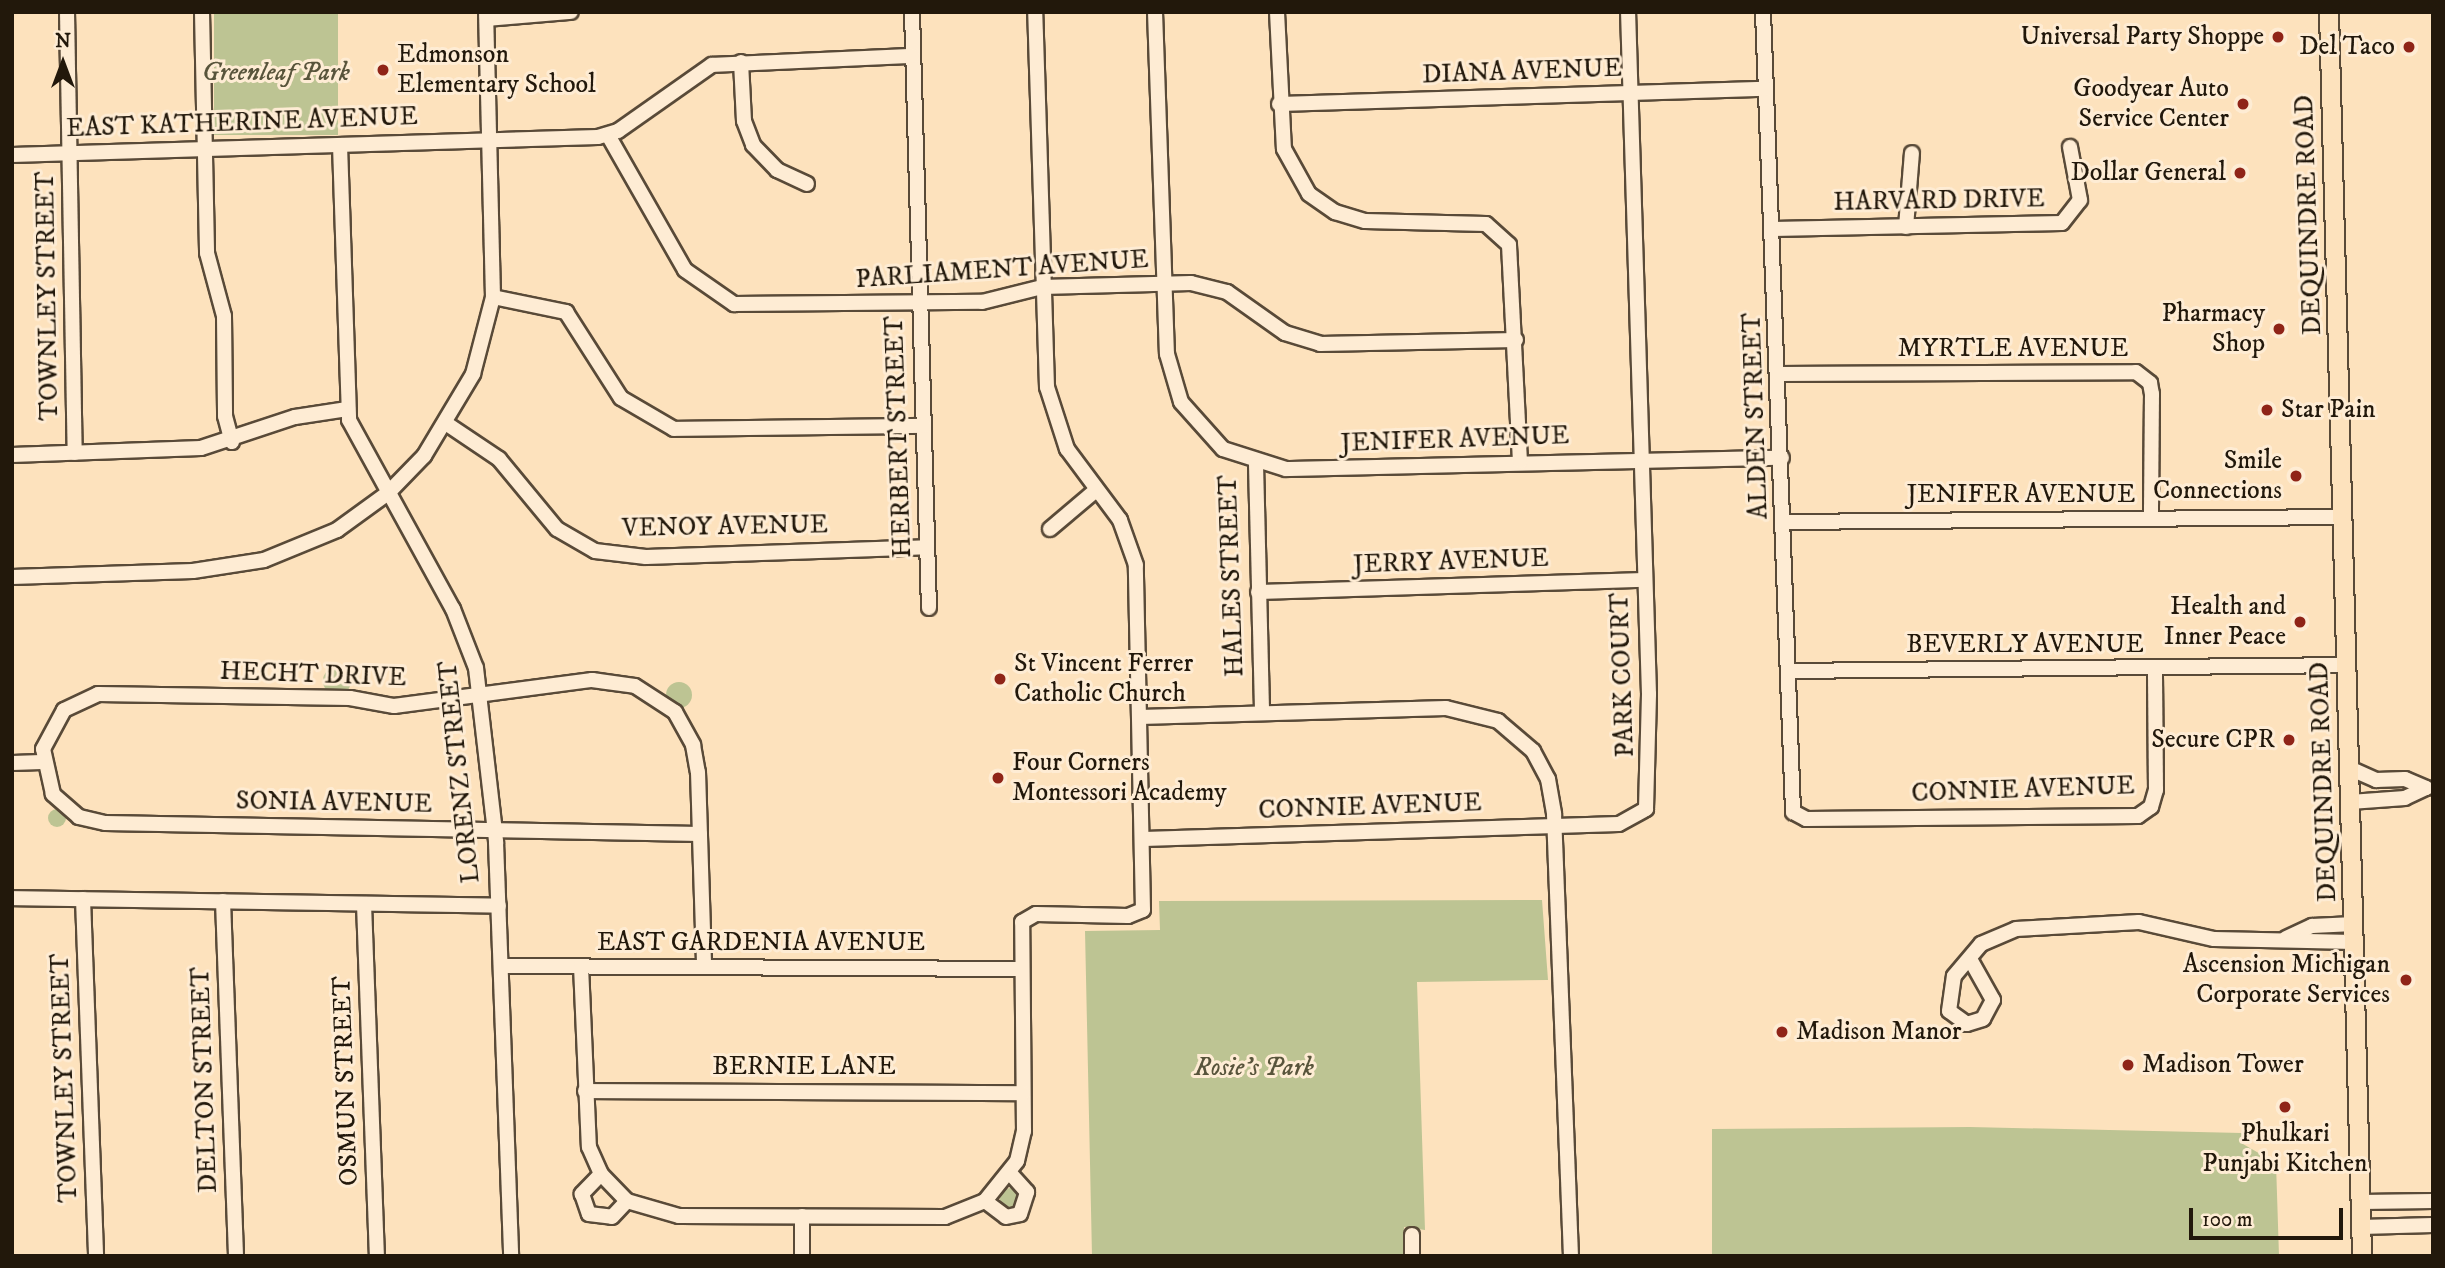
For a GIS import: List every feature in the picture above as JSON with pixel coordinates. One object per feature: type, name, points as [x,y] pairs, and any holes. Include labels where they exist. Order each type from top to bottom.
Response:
[{"type":"main road","name":"DEQUINDRE ROAD","points":[[2329,12],[2362,1256]]},
{"type":"street","name":"TOWNLEY STREET","points":[[66,12],[75,453]]},
{"type":"street","points":[[202,12],[207,261],[224,316],[225,416],[232,442]]},
{"type":"street","points":[[12,577],[244,565],[318,540],[388,493],[447,424],[485,339],[493,297],[486,15],[571,12]]},
{"type":"street","name":"HERBERT STREET","points":[[912,12],[929,608]]},
{"type":"street","points":[[580,967],[589,1147],[601,1174],[627,1201],[679,1216],[945,1217],[985,1201],[1011,1174],[1022,1142],[1019,930],[1026,917],[1128,916],[1143,910],[1144,839],[1132,548],[1120,520],[1095,491],[1067,449],[1052,409],[1042,287],[1035,12]]},
{"type":"street","name":"HALES STREET","points":[[1155,12],[1167,354],[1181,402],[1212,441],[1256,464],[1262,713]]},
{"type":"street","points":[[1277,12],[1279,104],[1289,165],[1322,205],[1365,221],[1474,222],[1497,229],[1512,253],[1520,462]]},
{"type":"street","name":"PARK COURT","points":[[1555,826],[1629,822],[1650,799],[1628,12]]},
{"type":"street","name":"ALDEN STREET","points":[[1763,12],[1782,458],[1789,799],[1796,816]]},
{"type":"street","points":[[608,135],[700,70],[741,62],[913,56]]},
{"type":"street","points":[[741,62],[744,121],[753,145],[777,170],[807,184]]},
{"type":"street","name":"DIANA AVENUE","points":[[1279,104],[1766,89]]},
{"type":"street","name":"EAST KATHERINE AVENUE","points":[[12,155],[608,135]]},
{"type":"street","name":"PARLIAMENT AVENUE","points":[[608,135],[678,260],[713,294],[762,308],[990,301],[1042,287],[1163,283],[1216,288],[1285,333],[1320,344],[1516,341]]},
{"type":"street","name":"LORENZ STREET","points":[[340,145],[346,408],[388,493],[470,645],[480,695],[495,830],[511,1256]]},
{"type":"street","name":"HARVARD DRIVE","points":[[1773,229],[2062,223],[2080,200],[2070,147]]},
{"type":"street","points":[[1906,227],[1912,153]]},
{"type":"street","points":[[493,297],[566,312],[621,398],[674,429],[923,426]]},
{"type":"street","name":"MYRTLE AVENUE","points":[[1779,374],[2136,372],[2150,383],[2152,394],[2151,519]]},
{"type":"street","points":[[12,454],[75,453],[232,442],[295,416],[346,408]]},
{"type":"street","name":"VENOY AVENUE","points":[[447,424],[499,459],[557,529],[595,551],[646,556],[927,547]]},
{"type":"street","name":"JENIFER AVENUE","points":[[1256,464],[1306,469],[1641,458],[1782,458]]},
{"type":"street","points":[[1050,529],[1095,491]]},
{"type":"street","name":"JENIFER AVENUE","points":[[1784,522],[2343,517]]},
{"type":"street","name":"JERRY AVENUE","points":[[1258,592],[1645,580]]},
{"type":"street","name":"BEVERLY AVENUE","points":[[1788,671],[2347,665]]},
{"type":"street","name":"CONNIE AVENUE","points":[[1796,816],[2145,813],[2156,790],[2155,668]]},
{"type":"street","name":"HECHT DRIVE","points":[[42,762],[53,721],[78,700],[98,694],[350,698],[394,706],[607,680],[653,694],[681,721],[693,746],[700,834],[704,967]]},
{"type":"street","points":[[1140,717],[1446,708],[1488,716],[1511,729],[1539,761],[1555,826],[1571,1256]]},
{"type":"street","points":[[12,763],[42,762]]},
{"type":"street","name":"SONIA AVENUE","points":[[42,762],[53,794],[92,821],[700,834]]},
{"type":"street","points":[[2349,768],[2376,780],[2405,779],[2429,788]]},
{"type":"street","points":[[2350,802],[2405,798],[2429,788]]},
{"type":"street","name":"CONNIE AVENUE","points":[[1144,839],[1555,826]]},
{"type":"street","points":[[12,898],[499,906]]},
{"type":"street","name":"TOWNLEY STREET","points":[[83,899],[96,1256]]},
{"type":"street","name":"DELTON STREET","points":[[223,901],[236,1256]]},
{"type":"street","name":"OSMUN STREET","points":[[364,904],[377,1256]]},
{"type":"street","points":[[1970,960],[1989,938],[2027,928],[2139,922],[2202,937],[2281,940],[2354,933]]},
{"type":"street","name":"EAST GARDENIA AVENUE","points":[[501,966],[1020,968]]},
{"type":"street","name":"BERNIE LANE","points":[[585,1091],[1023,1093]]},
{"type":"street","points":[[601,1174],[582,1194],[589,1214],[612,1217],[627,1201]]},
{"type":"street","points":[[985,1201],[1006,1217],[1024,1210],[1027,1192],[1011,1174]]},
{"type":"street","points":[[2361,1202],[2433,1201]]},
{"type":"street","points":[[802,1216],[802,1256]]},
{"type":"street","points":[[2361,1227],[2433,1225]]},
{"type":"street","points":[[1412,1235],[1412,1256]]},
{"type":"green space","name":"Greenleaf Park","points":[[214,12],[338,12],[338,135],[214,135]]},
{"type":"green space","points":[[337,667],[347,671],[351,681],[347,691],[337,695],[327,691],[323,681],[327,671]]},
{"type":"green space","points":[[679,682],[688,686],[692,695],[688,704],[679,708],[670,704],[666,695],[670,686]]},
{"type":"green space","points":[[57,809],[63,812],[66,818],[63,824],[57,827],[51,824],[48,818],[51,812]]},
{"type":"green space","name":"Rosie's Park","points":[[1542,900],[1548,980],[1417,982],[1425,1230],[1404,1227],[1405,1256],[1092,1256],[1085,931],[1160,930],[1159,901]]},
{"type":"green space","points":[[1970,1127],[2242,1133],[2243,1144],[2276,1163],[2279,1256],[1712,1256],[1712,1129]]},
{"type":"green space","points":[[1011,1188],[1019,1191],[1022,1199],[1019,1207],[1011,1210],[1003,1207],[1000,1199],[1003,1191]]},
{"type":"place","name":"Universal Party Shoppe","points":[[2278,37]]},
{"type":"place","name":"Del Taco","points":[[2409,47]]},
{"type":"place","name":"Edmonson Elementary School","points":[[383,70]]},
{"type":"place","name":"Goodyear Auto Service Center","points":[[2243,104]]},
{"type":"place","name":"Dollar General","points":[[2240,173]]},
{"type":"place","name":"Pharmacy Shop","points":[[2279,329]]},
{"type":"place","name":"Star Pain","points":[[2267,410]]},
{"type":"place","name":"Smile Connections","points":[[2296,476]]},
{"type":"place","name":"Health and Inner Peace","points":[[2300,622]]},
{"type":"place","name":"St Vincent Ferrer Catholic Church","points":[[1000,679]]},
{"type":"place","name":"Secure CPR","points":[[2289,740]]},
{"type":"place","name":"Four Corners Montessori Academy","points":[[998,778]]},
{"type":"place","name":"Ascension Michigan Corporate Services","points":[[2406,980]]},
{"type":"place","name":"Madison Manor","points":[[1782,1032]]},
{"type":"place","name":"Madison Tower","points":[[2128,1065]]},
{"type":"place","name":"Phulkari Punjabi Kitchen","points":[[2285,1107]]}]
